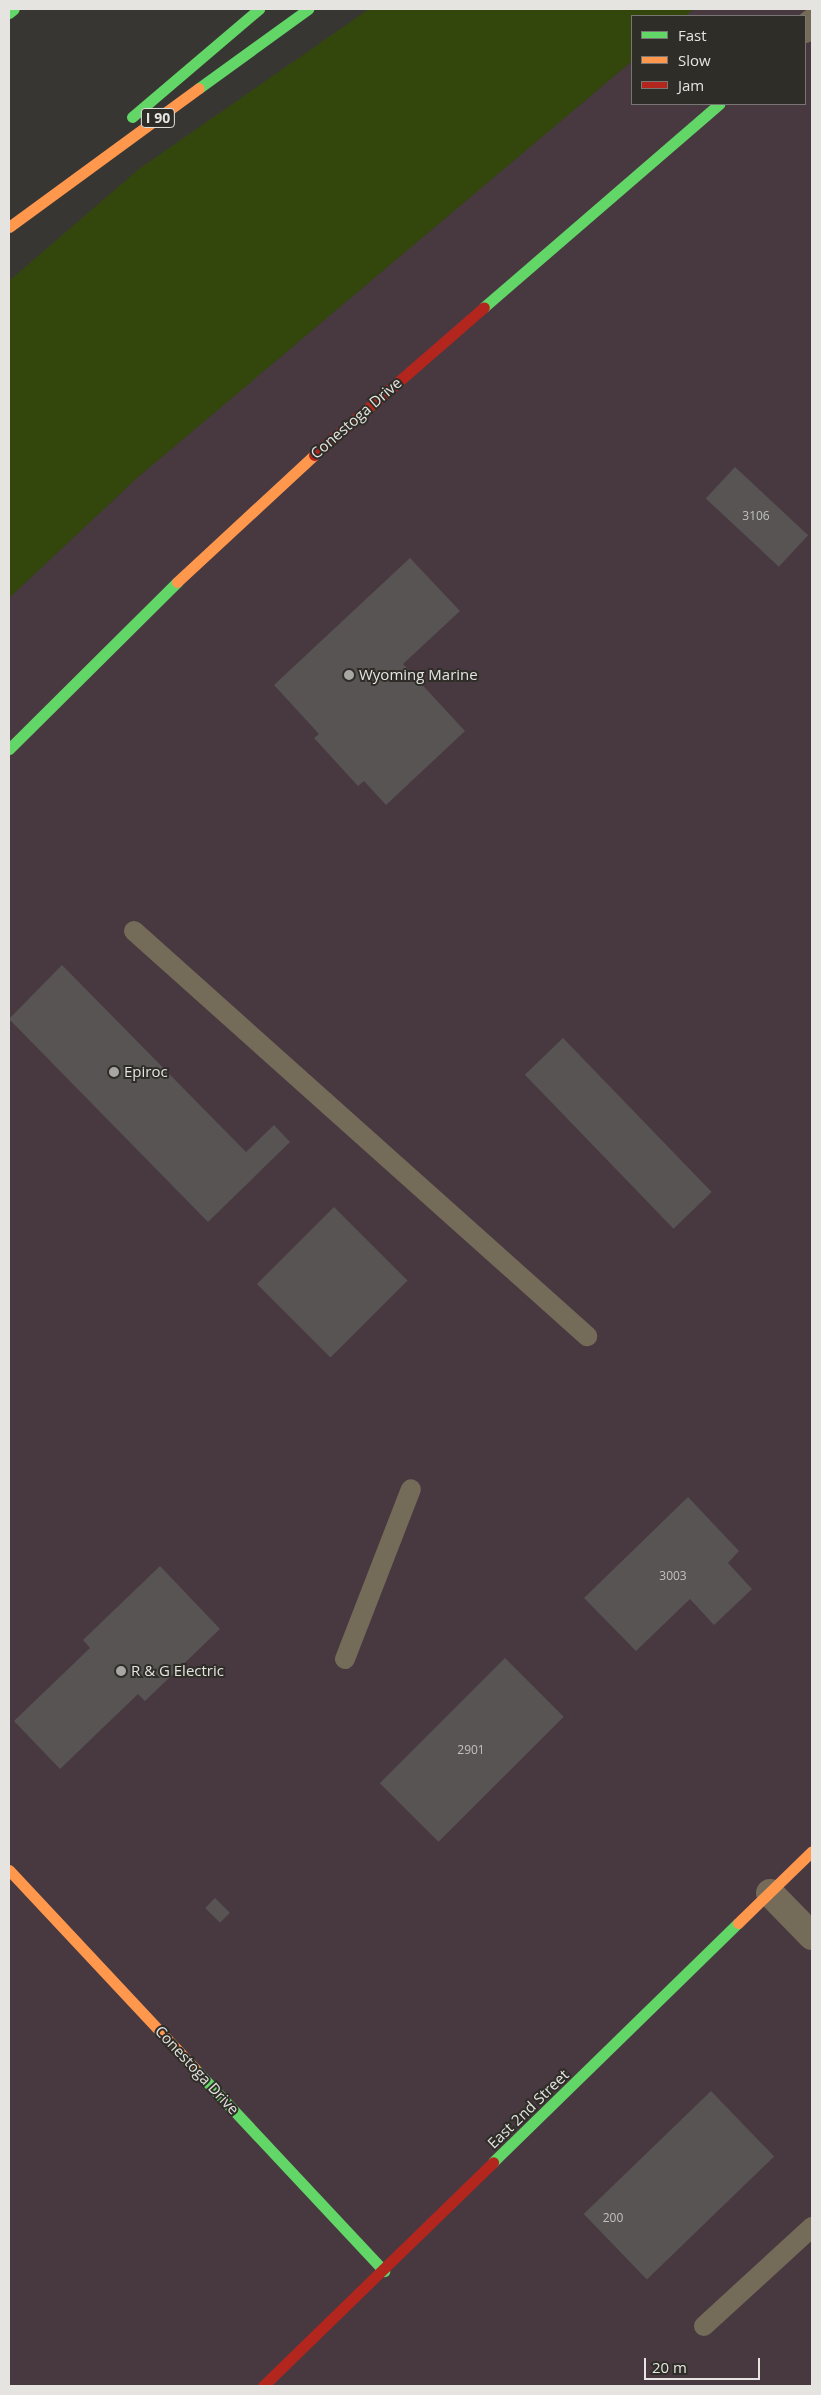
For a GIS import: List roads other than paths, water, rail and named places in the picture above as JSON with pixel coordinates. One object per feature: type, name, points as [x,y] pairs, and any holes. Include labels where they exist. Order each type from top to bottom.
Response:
[{"type":"main road","points":[[9,13],[14,9]]},
{"type":"main road","name":"I 90","points":[[122,124],[259,9]]},
{"type":"main road","name":"I 90","points":[[9,227],[308,9]]},
{"type":"main road","name":"Conestoga Drive","points":[[9,749],[188,571],[339,432],[718,105]]},
{"type":"main road","points":[[9,221],[100,144]]},
{"type":"main road","name":"East 2nd Street","points":[[263,2386],[384,2271],[812,1852]]},
{"type":"main road","name":"Conestoga Drive","points":[[9,1870],[384,2271]]},
{"type":"street","points":[[770,1893],[812,1936]]},
{"type":"lane","points":[[134,931],[588,1336]]},
{"type":"lane","points":[[345,1659],[411,1489]]},
{"type":"lane","points":[[704,2326],[812,2228]]},
{"type":"place","name":"Wyoming Marine","points":[[349,675]]},
{"type":"place","name":"Epiroc","points":[[114,1072]]},
{"type":"place","name":"R & G Electric","points":[[121,1671]]}]
